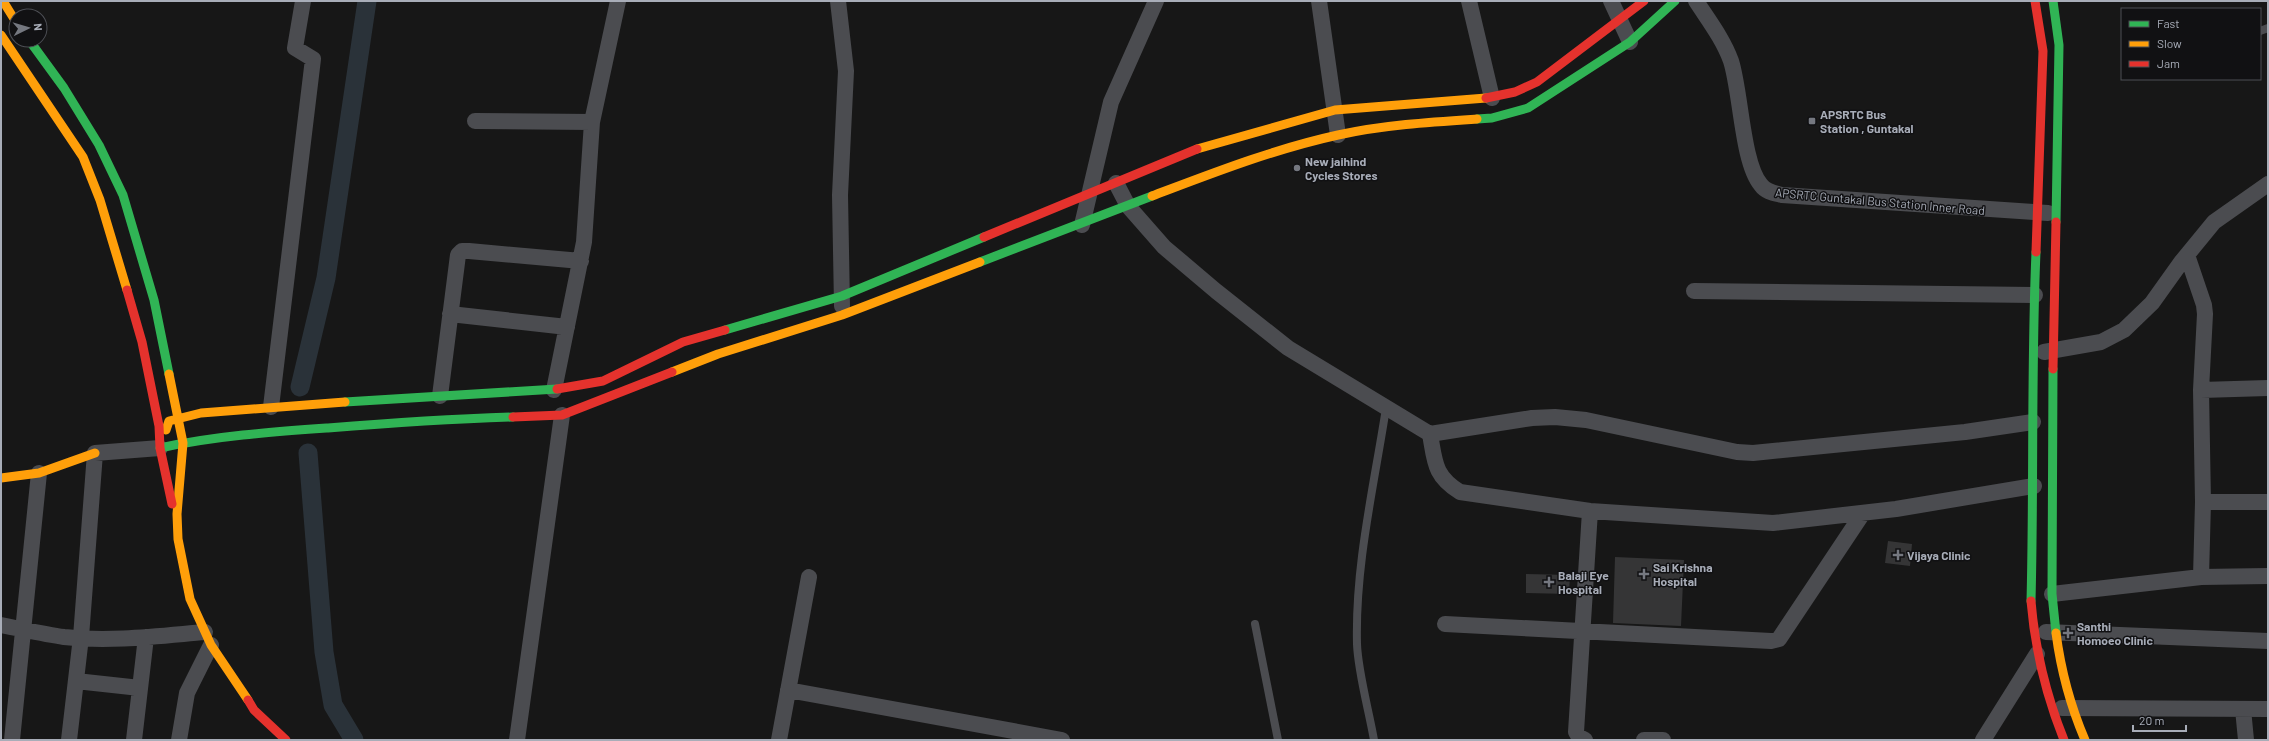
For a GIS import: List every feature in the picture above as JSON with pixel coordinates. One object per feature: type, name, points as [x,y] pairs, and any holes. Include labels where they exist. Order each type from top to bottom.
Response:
[{"type":"main road","points":[[160,448],[169,421],[179,417],[271,407],[554,390],[603,381],[683,342],[842,296],[1199,148],[1335,110],[1492,98],[1515,92],[1537,82],[1620,21],[1644,1]]},
{"type":"main road","points":[[160,448],[183,443],[284,430],[433,420],[562,414],[718,354],[842,315],[1082,225],[1236,164],[1338,135],[1410,124],[1492,118],[1528,108],[1630,42],[1675,1]]},
{"type":"main road","points":[[2035,1],[2043,51],[2032,354],[2034,486],[2031,602],[2037,654],[2051,707],[2064,740]]},
{"type":"main road","points":[[2053,1],[2059,45],[2051,479],[2052,594],[2055,634],[2060,665],[2071,708],[2085,740]]},
{"type":"main road","points":[[1,35],[83,157],[100,200],[142,342],[159,426],[160,448],[170,497],[177,514]]},
{"type":"main road","points":[[35,48],[64,88],[99,145],[123,195],[154,300],[179,417],[183,443],[177,514],[178,539],[190,599],[208,639],[254,710],[286,740]]},
{"type":"main road","points":[[1,478],[39,473],[95,453]]},
{"type":"street","points":[[271,407],[313,59],[295,48],[303,1]]},
{"type":"street","points":[[554,390],[586,224],[592,122],[618,1]]},
{"type":"street","points":[[838,1],[846,71],[840,195],[842,315]]},
{"type":"street","points":[[1082,225],[1088,194],[1111,102],[1156,1]]},
{"type":"street","points":[[1319,1],[1338,135]]},
{"type":"street","points":[[1469,1],[1492,98]]},
{"type":"street","points":[[1611,1],[1630,42]]},
{"type":"street","name":"APSRTC Guntakal Bus Station Inner Road","points":[[1696,1],[1720,36],[1731,63],[1751,165],[1761,185],[1770,193],[2056,214]]},
{"type":"street","points":[[475,121],[592,122]]},
{"type":"street","points":[[1116,183],[1128,206],[1164,247],[1222,296],[1288,348],[1430,434],[1532,418],[1556,417],[1586,420],[1737,452],[1753,453],[1958,432],[2033,422]]},
{"type":"street","points":[[2032,354],[2101,342],[2124,330],[2152,303],[2187,255],[2214,222],[2268,184]]},
{"type":"street","points":[[440,396],[458,255],[462,251],[580,261]]},
{"type":"street","points":[[2187,255],[2204,305],[2205,314],[2200,390],[2203,502],[2201,577]]},
{"type":"street","points":[[1694,291],[2035,295]]},
{"type":"street","points":[[450,314],[567,327]]},
{"type":"street","points":[[2200,390],[2268,388]]},
{"type":"street","points":[[518,740],[562,414]]},
{"type":"street","points":[[1430,434],[1437,470],[1450,485],[1460,492],[1590,512],[1773,523],[1863,513],[2034,486]]},
{"type":"street","points":[[69,740],[81,638],[95,453],[160,448]]},
{"type":"street","points":[[12,740],[39,473]]},
{"type":"street","points":[[2203,502],[2268,502]]},
{"type":"street","points":[[1585,740],[1579,738],[1576,732],[1590,512]]},
{"type":"street","points":[[1445,624],[1771,641],[1779,639],[1863,513]]},
{"type":"street","points":[[2052,594],[2201,577],[2268,576]]},
{"type":"street","points":[[779,740],[809,577]]},
{"type":"street","points":[[1,625],[81,638],[146,637],[208,639],[187,693],[179,740]]},
{"type":"street","points":[[2034,631],[2055,634],[2268,641]]},
{"type":"street","points":[[134,740],[146,637]]},
{"type":"street","points":[[1983,740],[2037,654]]},
{"type":"street","points":[[76,681],[140,688]]},
{"type":"street","points":[[788,690],[1062,740]]},
{"type":"street","points":[[2051,707],[2268,709]]},
{"type":"street","points":[[2243,709],[2246,740]]},
{"type":"street","points":[[1644,740],[1663,740]]},
{"type":"lane","points":[[1374,740],[1357,646],[1357,610],[1362,562],[1386,408]]},
{"type":"lane","points":[[1255,624],[1278,740]]},
{"type":"building","points":[[1888,541],[1912,544],[1910,566],[1885,563]]},
{"type":"building","points":[[1615,557],[1684,560],[1681,626],[1613,623]]},
{"type":"building","points":[[1526,574],[1570,575],[1569,594],[1526,593]]},
{"type":"waterway","points":[[300,387],[326,278],[367,1]]},
{"type":"waterway","points":[[308,453],[324,652],[333,705],[354,740]]},
{"type":"traffic: fast","points":[[1477,119],[1492,118],[1528,108],[1630,42],[1675,1]]},
{"type":"traffic: fast","points":[[2053,1],[2059,45],[2056,222]]},
{"type":"traffic: fast","points":[[35,48],[64,88],[99,145],[123,195],[154,300],[169,374]]},
{"type":"traffic: fast","points":[[980,262],[1152,196]]},
{"type":"traffic: fast","points":[[725,330],[842,296],[984,237]]},
{"type":"traffic: fast","points":[[2031,601],[2036,252]]},
{"type":"traffic: fast","points":[[2053,369],[2052,594],[2056,633]]},
{"type":"traffic: fast","points":[[345,402],[557,389]]},
{"type":"traffic: fast","points":[[160,448],[202,440],[265,433],[397,423],[513,417]]},
{"type":"traffic: slow","points":[[3,1],[8,9]]},
{"type":"traffic: slow","points":[[1,35],[83,157],[100,200],[127,290]]},
{"type":"traffic: slow","points":[[1197,149],[1335,110],[1486,98]]},
{"type":"traffic: slow","points":[[1152,196],[1267,154],[1338,135],[1390,126],[1477,119]]},
{"type":"traffic: slow","points":[[672,372],[718,354],[842,315],[980,262]]},
{"type":"traffic: slow","points":[[169,374],[183,443],[177,514],[178,539],[190,599],[211,645],[248,700]]},
{"type":"traffic: slow","points":[[166,430],[169,421],[201,413],[345,402]]},
{"type":"traffic: slow","points":[[1,478],[39,473],[95,453]]},
{"type":"traffic: slow","points":[[2056,633],[2067,688],[2085,740]]},
{"type":"traffic: jam","points":[[1486,98],[1515,92],[1537,82],[1644,1]]},
{"type":"traffic: jam","points":[[2035,1],[2043,51],[2036,252]]},
{"type":"traffic: jam","points":[[984,237],[1197,149]]},
{"type":"traffic: jam","points":[[2053,369],[2056,222]]},
{"type":"traffic: jam","points":[[127,290],[142,342],[159,426],[160,448],[172,504]]},
{"type":"traffic: jam","points":[[557,389],[603,381],[683,342],[725,330]]},
{"type":"traffic: jam","points":[[513,417],[562,415],[672,372]]},
{"type":"traffic: jam","points":[[2031,601],[2035,637],[2042,672],[2064,740]]},
{"type":"traffic: jam","points":[[248,700],[254,710],[286,740]]},
{"type":"place","name":"APSRTC Bus Station , Guntakal","points":[[1812,121]]},
{"type":"place","name":"New jaihind Cycles Stores","points":[[1297,168]]},
{"type":"place","name":"Vijaya Clinic","points":[[1898,555]]},
{"type":"place","name":"Sai Krishna Hospital","points":[[1644,574]]},
{"type":"place","name":"Balaji Eye Hospital","points":[[1549,582]]},
{"type":"place","name":"Santhi Homoeo Clinic","points":[[2068,633]]}]
